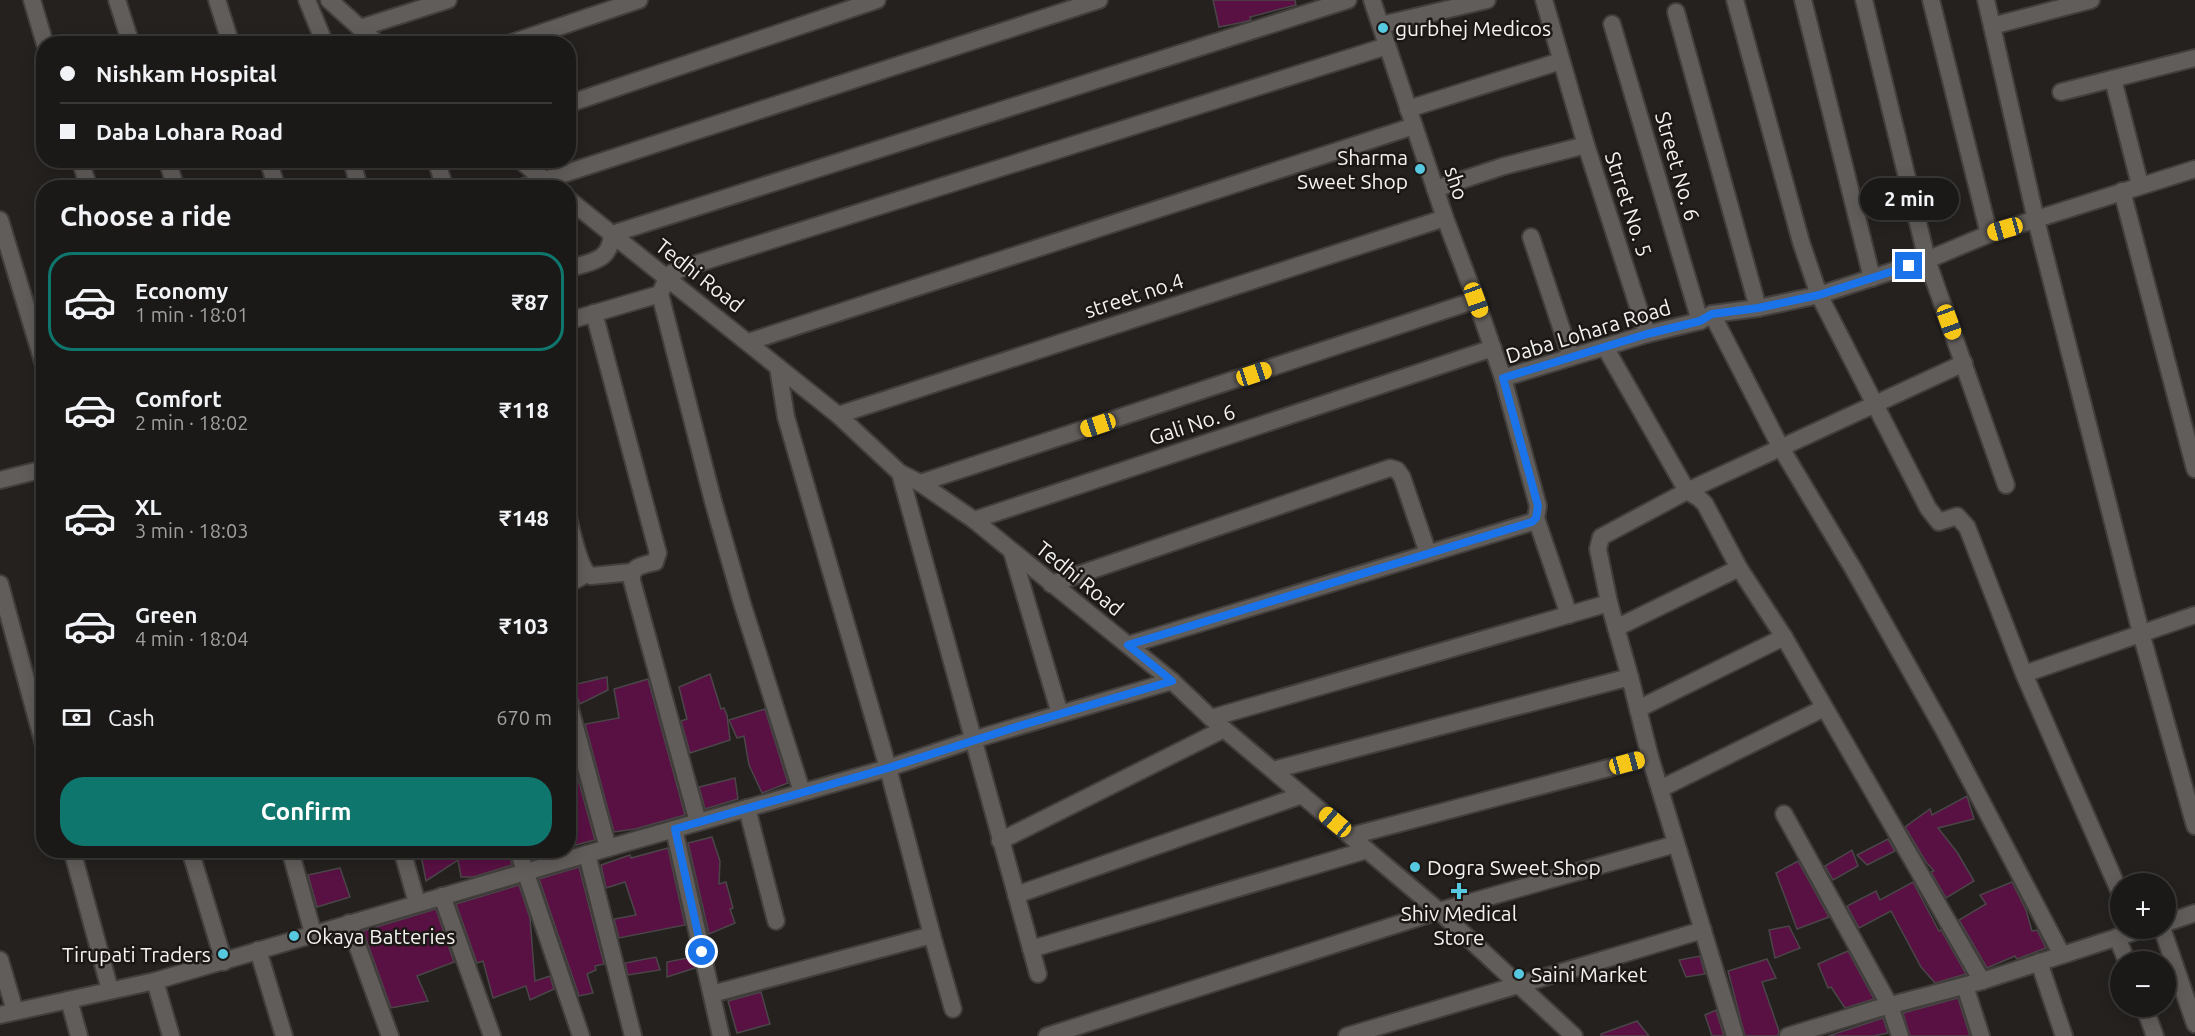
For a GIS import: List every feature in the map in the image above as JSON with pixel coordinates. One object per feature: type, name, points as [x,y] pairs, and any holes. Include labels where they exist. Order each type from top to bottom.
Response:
[{"type":"street","points":[[32,0],[43,36]]},
{"type":"street","points":[[117,0],[128,36]]},
{"type":"street","points":[[217,0],[228,36]]},
{"type":"street","points":[[307,0],[322,36]]},
{"type":"street","points":[[329,0],[369,36]]},
{"type":"street","points":[[360,28],[448,0]]},
{"type":"street","points":[[532,36],[639,0]]},
{"type":"street","points":[[576,101],[877,0]]},
{"type":"street","points":[[557,180],[1099,0]]},
{"type":"street","points":[[576,266],[607,253],[611,245],[612,234],[1348,0]]},
{"type":"street","name":"sho","points":[[1372,0],[1445,218],[1503,378]]},
{"type":"street","points":[[1381,25],[1487,0]]},
{"type":"street","name":"Strret No. 5","points":[[1544,0],[1586,145],[1647,334]]},
{"type":"street","points":[[1735,0],[1801,243],[1819,295],[1935,519],[1939,522],[1957,516],[1967,527],[2024,674],[2111,873]]},
{"type":"street","points":[[1803,0],[1872,278]]},
{"type":"street","points":[[1864,0],[1927,260],[2006,485]]},
{"type":"street","points":[[1931,0],[1989,234]]},
{"type":"street","points":[[1986,0],[2036,220],[2141,633],[2195,826]]},
{"type":"street","points":[[1992,26],[2091,0]]},
{"type":"street","points":[[1676,12],[1758,308]]},
{"type":"street","name":"Street No. 6","points":[[1612,24],[1706,317],[1854,570],[1945,732],[2062,955]]},
{"type":"street","points":[[802,792],[719,524],[660,294],[667,278],[683,268],[1387,46]]},
{"type":"street","points":[[2061,92],[2195,58]]},
{"type":"street","points":[[1408,109],[1561,61]]},
{"type":"street","points":[[2113,79],[2140,185]]},
{"type":"street","points":[[748,342],[1414,126]]},
{"type":"street","points":[[1435,189],[1504,166],[1586,145]]},
{"type":"street","points":[[530,168],[544,180]]},
{"type":"street","name":"Daba Lohara Road","points":[[1569,615],[1536,518],[1538,506],[1503,378],[1706,317],[1819,295],[1927,260],[1989,234],[2195,169]]},
{"type":"street","points":[[2122,191],[2195,469]]},
{"type":"street","name":"Tedhi Road","points":[[576,205],[838,415],[900,473],[920,483],[974,520],[1172,681],[1211,718],[1439,911],[1574,1036]]},
{"type":"street","name":"street no.4","points":[[838,415],[1445,218]]},
{"type":"street","points":[[0,220],[7,269],[36,343]]},
{"type":"street","points":[[1531,237],[1571,357]]},
{"type":"street","points":[[576,319],[660,294]]},
{"type":"street","points":[[920,483],[1476,300]]},
{"type":"street","points":[[576,545],[582,566],[591,576],[632,572],[638,567],[655,562],[658,553],[594,314]]},
{"type":"street","points":[[1605,347],[1687,491],[1705,504],[1739,568],[1784,637],[1982,981]]},
{"type":"street","name":"Gali No. 6","points":[[974,520],[1493,348]]},
{"type":"street","points":[[1735,1036],[1650,757],[1610,607],[1598,549],[1601,537],[1687,491],[1964,363]]},
{"type":"street","points":[[778,367],[786,417],[888,768],[953,1009]]},
{"type":"street","points":[[1051,584],[1390,468],[1397,470],[1402,477],[1428,553]]},
{"type":"street","points":[[0,480],[36,471]]},
{"type":"street","points":[[900,473],[1038,974]]},
{"type":"street","points":[[1128,645],[1532,522],[1536,518]]},
{"type":"street","points":[[1012,552],[1060,714]]},
{"type":"street","points":[[1616,628],[1739,568]]},
{"type":"street","points":[[632,572],[635,592],[698,822]]},
{"type":"street","points":[[576,580],[587,574]]},
{"type":"street","points":[[0,584],[36,716]]},
{"type":"street","points":[[1211,718],[1609,603],[1610,607]]},
{"type":"street","points":[[2024,674],[2195,615]]},
{"type":"street","points":[[1638,709],[1784,637]]},
{"type":"street","points":[[1273,770],[1630,677]]},
{"type":"street","points":[[576,857],[888,768],[972,740],[1172,681]]},
{"type":"street","points":[[1660,789],[1824,708]]},
{"type":"street","points":[[1000,840],[1224,729]]},
{"type":"street","points":[[576,730],[608,848]]},
{"type":"street","points":[[1351,836],[1650,757]]},
{"type":"street","points":[[1016,895],[1302,795]]},
{"type":"street","points":[[747,808],[776,921]]},
{"type":"street","points":[[1784,814],[1890,1006],[1900,1036]]},
{"type":"street","points":[[675,829],[721,1036]]},
{"type":"street","points":[[1047,1036],[1439,911],[1676,844]]},
{"type":"street","points":[[1031,949],[1367,850]]},
{"type":"street","points":[[587,854],[633,1036]]},
{"type":"street","points":[[74,858],[110,990]]},
{"type":"street","points":[[192,858],[224,962]]},
{"type":"street","points":[[292,858],[313,933]]},
{"type":"street","points":[[404,858],[417,903]]},
{"type":"street","points":[[520,858],[581,1036]]},
{"type":"street","points":[[0,960],[8,1013],[155,981],[573,858]]},
{"type":"street","points":[[442,896],[492,1036]]},
{"type":"street","points":[[2176,920],[2195,913]]},
{"type":"street","points":[[349,923],[390,1036]]},
{"type":"street","points":[[1347,1036],[1703,930]]},
{"type":"street","points":[[712,994],[932,934]]},
{"type":"street","points":[[1790,1036],[1982,981],[2111,939]]},
{"type":"street","points":[[2166,939],[2195,1024]]},
{"type":"street","points":[[258,950],[284,1036]]},
{"type":"street","points":[[2039,962],[2064,1036]]},
{"type":"street","points":[[155,981],[171,1036]]},
{"type":"street","points":[[1965,986],[1981,1036]]},
{"type":"street","points":[[69,1000],[79,1036]]},
{"type":"street","points":[[2148,1017],[2155,1036]]},
{"type":"building","points":[[1213,0],[1295,0],[1296,5],[1250,17],[1251,20],[1244,22],[1219,27]]},
{"type":"building","points":[[710,674],[721,709],[724,708],[727,715],[730,740],[690,753],[681,721],[687,719],[679,687]]},
{"type":"building","points":[[607,677],[608,690],[580,704],[576,694],[576,684]]},
{"type":"building","points":[[648,679],[685,815],[635,829],[614,832],[585,724],[619,718],[614,689]]},
{"type":"building","points":[[765,709],[788,783],[762,793],[749,765],[744,736],[737,738],[729,720]]},
{"type":"building","points":[[576,772],[595,840],[576,845]]},
{"type":"building","points":[[735,778],[738,799],[705,809],[699,787]]},
{"type":"building","points":[[1967,796],[1974,819],[1938,828],[1957,852],[1974,881],[1946,898],[1931,872],[1934,871],[1905,827],[1930,809],[1932,815]]},
{"type":"building","points":[[712,837],[720,861],[719,884],[726,882],[733,908],[730,909],[735,923],[709,934],[688,843]]},
{"type":"building","points":[[1888,839],[1895,851],[1867,865],[1857,855]]},
{"type":"building","points":[[668,848],[685,925],[619,938],[614,919],[636,915],[625,882],[606,888],[601,865],[630,855],[631,858]]},
{"type":"building","points":[[1852,850],[1858,866],[1833,880],[1825,866]]},
{"type":"building","points":[[422,858],[510,858],[512,865],[473,877],[461,877],[458,860],[426,881]]},
{"type":"building","points":[[1798,861],[1829,917],[1797,929],[1776,873]]},
{"type":"building","points":[[579,867],[604,964],[595,966],[596,970],[587,974],[593,993],[579,996],[539,879]]},
{"type":"building","points":[[340,868],[350,897],[317,907],[308,875]]},
{"type":"building","points":[[1913,882],[1939,931],[1941,930],[1966,974],[1935,983],[1921,967],[1891,911],[1859,928],[1847,906],[1876,891],[1880,900]]},
{"type":"building","points":[[2012,882],[2026,910],[2032,931],[2037,930],[2046,948],[2017,959],[2015,956],[1987,968],[1959,920],[1986,904],[1980,895]]},
{"type":"building","points":[[519,885],[530,918],[535,981],[550,976],[554,989],[530,1000],[526,986],[493,998],[483,961],[477,963],[456,904]]},
{"type":"building","points":[[436,909],[454,962],[417,976],[428,1001],[391,1008],[363,931]]},
{"type":"building","points":[[1789,926],[1800,948],[1775,958],[1769,930]]},
{"type":"building","points":[[1848,951],[1874,999],[1845,1008],[1831,987],[1828,988],[1818,964]]},
{"type":"building","points":[[1700,956],[1705,974],[1686,977],[1679,960]]},
{"type":"building","points":[[656,957],[660,970],[628,975],[625,963]]},
{"type":"building","points":[[692,957],[695,968],[667,977],[667,962]]},
{"type":"building","points":[[1767,959],[1776,978],[1762,982],[1779,1031],[1778,1036],[1745,1036],[1728,971]]},
{"type":"building","points":[[761,992],[770,1024],[737,1033],[728,1001]]},
{"type":"building","points":[[1958,998],[1970,1036],[1910,1036],[1903,1013]]},
{"type":"building","points":[[1716,1010],[1724,1036],[1712,1036],[1705,1015]]},
{"type":"building","points":[[1883,1018],[1888,1033],[1873,1036],[1828,1036]]},
{"type":"building","points":[[1637,1021],[1649,1036],[1601,1036],[1601,1034]]},
{"type":"place","name":"gurbhej Medicos","points":[[1383,28]]},
{"type":"place","name":"Sharma Sweet Shop","points":[[1420,169]]},
{"type":"place","name":"Dogra Sweet Shop","points":[[1415,867]]},
{"type":"place","name":"Shiv Medical Store","points":[[1459,891]]},
{"type":"place","name":"Okaya Batteries","points":[[294,936]]},
{"type":"place","name":"Tirupati Traders","points":[[223,954]]},
{"type":"place","name":"Saini Market","points":[[1519,974]]},
{"type":"route","points":[[702,952],[675,829],[888,768],[972,740],[1172,681],[1128,645],[1532,522],[1538,513],[1538,506],[1503,378],[1647,334],[1700,321],[1712,314],[1758,308],[1819,295],[1909,266]]}]
